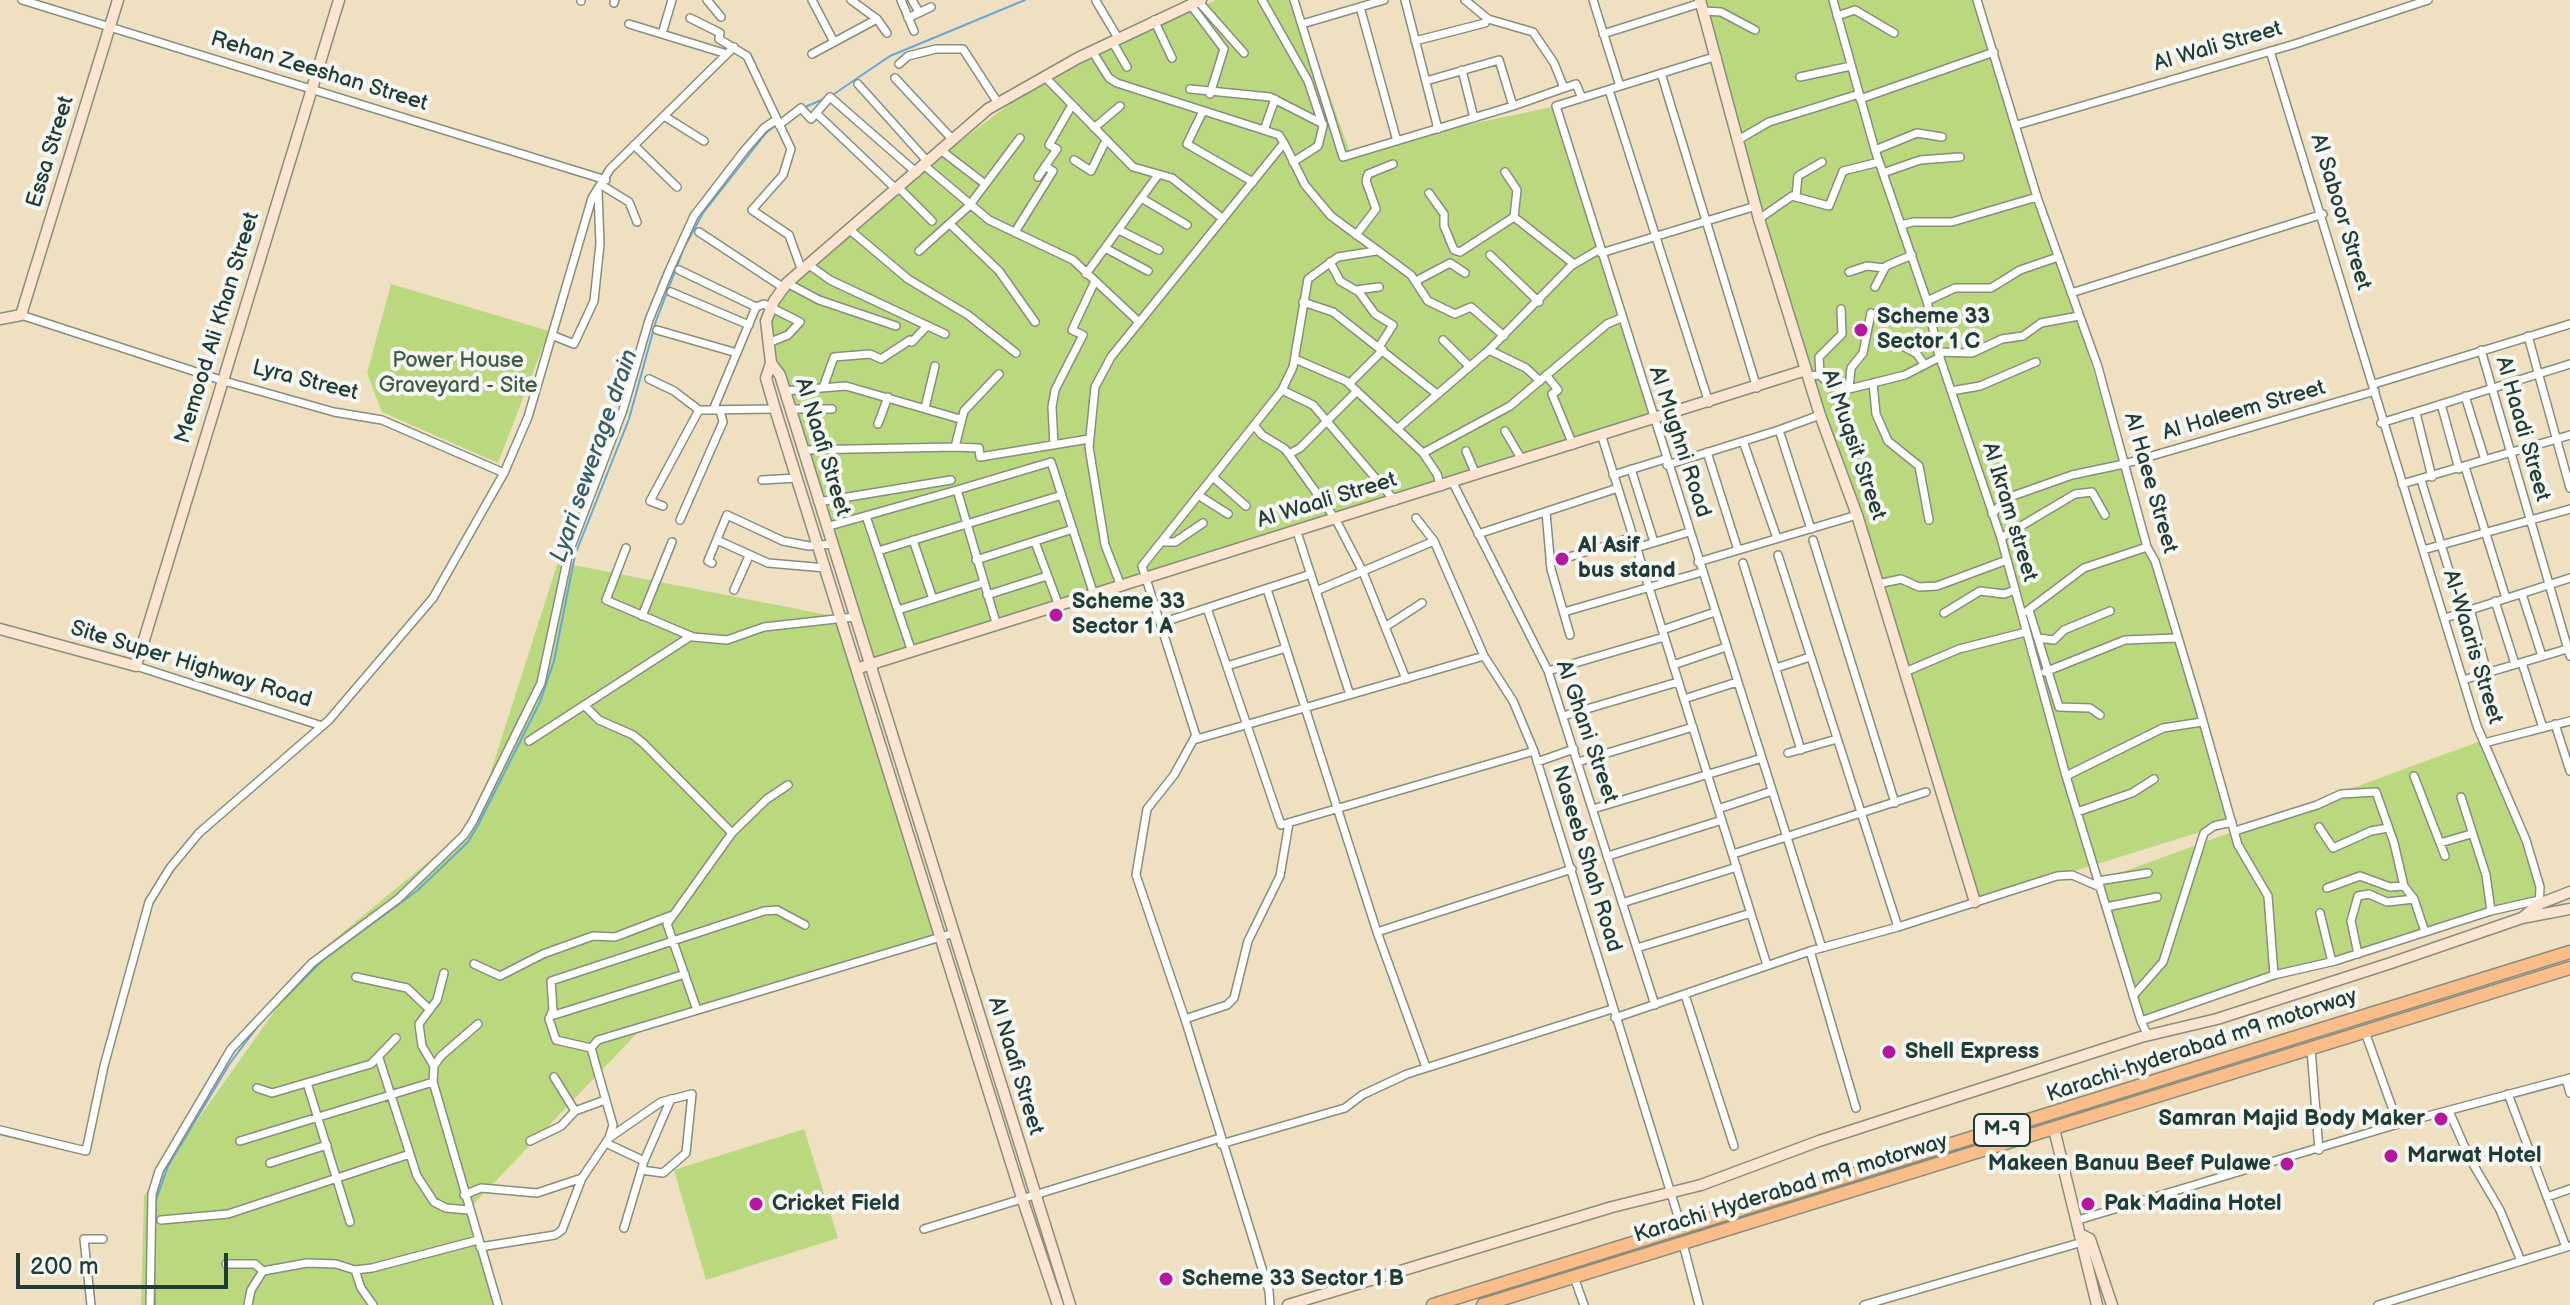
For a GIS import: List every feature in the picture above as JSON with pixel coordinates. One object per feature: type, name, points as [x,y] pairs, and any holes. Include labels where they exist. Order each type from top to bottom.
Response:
[{"type":"highway","name":"Karachi-hyderabad m9 motorway","points":[[1433,1305],[2570,952]]},
{"type":"highway","name":"Karachi Hyderabad m9 motorway","points":[[1483,1305],[2570,968]]},
{"type":"street","name":"Rehan Zeeshan Street","points":[[22,0],[312,89],[602,185]]},
{"type":"street","name":"Essa Street","points":[[21,315],[118,0]]},
{"type":"street","name":"Memood Ali Khan Street","points":[[136,666],[339,0]]},
{"type":"street","points":[[662,34],[672,0]]},
{"type":"street","points":[[707,0],[721,17]]},
{"type":"street","points":[[812,0],[834,42]]},
{"type":"street","points":[[851,0],[877,19],[887,33]]},
{"type":"street","points":[[901,0],[914,31]]},
{"type":"street","points":[[912,0],[919,12]]},
{"type":"street","points":[[1262,0],[1308,81],[1323,124],[1324,132],[1318,146],[1293,162]]},
{"type":"street","points":[[1294,0],[1343,157],[1576,84],[1582,98]]},
{"type":"street","points":[[1302,24],[1384,0]]},
{"type":"street","points":[[1405,0],[1438,129]]},
{"type":"street","points":[[1465,0],[1488,19],[1533,32],[1554,63],[1564,88]]},
{"type":"street","points":[[1593,0],[1620,86]]},
{"type":"street","name":"Al Ikram street","points":[[1833,0],[1875,150],[1927,301],[1939,354],[2001,538],[2015,590],[2025,611],[2026,632],[2044,672],[2066,776],[2148,1036]]},
{"type":"street","name":"Al Haee Street","points":[[1977,0],[2037,197],[2098,367],[2147,547],[2155,561],[2243,855],[2268,896],[2274,975]]},
{"type":"street","name":"Al Wali Street","points":[[2017,125],[2270,51],[2428,0]]},
{"type":"street","points":[[1096,1],[1127,67]]},
{"type":"street","points":[[771,363],[766,321],[786,286],[953,140],[998,103],[1154,20],[1173,5],[1196,2]]},
{"type":"street","points":[[1196,2],[1244,53]]},
{"type":"street","points":[[1196,2],[1224,49],[1210,94]]},
{"type":"street","points":[[1603,34],[1701,5],[1755,30]]},
{"type":"street","name":"Al Muqsit Street","points":[[1701,5],[1759,219],[1811,374],[1820,415],[1857,515],[1975,902]]},
{"type":"street","points":[[908,18],[931,7]]},
{"type":"street","points":[[1360,7],[1397,141]]},
{"type":"street","points":[[1837,16],[1855,10],[1894,33]]},
{"type":"street","points":[[690,18],[720,33],[719,39],[747,56],[791,149],[783,175],[752,210],[789,235],[806,268],[945,334]]},
{"type":"street","points":[[812,54],[877,19]]},
{"type":"street","points":[[1154,20],[1172,58]]},
{"type":"street","points":[[1415,41],[1485,23]]},
{"type":"street","points":[[629,24],[727,54]]},
{"type":"street","name":"Site Super Highway Road","points":[[0,629],[136,666],[322,726],[433,598],[504,473],[528,417],[554,336],[581,245],[586,214],[610,169],[734,47]]},
{"type":"street","points":[[899,64],[908,56],[936,49],[963,49],[998,103]]},
{"type":"street","points":[[1092,51],[1109,78],[1117,83],[1279,135],[1305,185],[1325,209],[1416,281],[1428,301],[1455,314],[1471,307],[1504,336]]},
{"type":"street","name":"Al Saboor Street","points":[[2270,51],[2375,387]]},
{"type":"street","points":[[1738,140],[1769,122],[1994,52]]},
{"type":"street","points":[[1556,106],[1717,56]]},
{"type":"street","points":[[1426,81],[1499,60],[1513,106]]},
{"type":"street","points":[[1800,77],[1851,66]]},
{"type":"street","points":[[1462,70],[1474,118]]},
{"type":"street","points":[[1661,73],[1757,388]]},
{"type":"street","points":[[1045,77],[1133,167],[1172,178],[1223,219]]},
{"type":"street","points":[[895,78],[953,140]]},
{"type":"street","points":[[858,84],[924,167]]},
{"type":"street","points":[[1190,89],[1210,94],[1275,99],[1323,124]]},
{"type":"street","points":[[1609,90],[1709,403]]},
{"type":"street","name":"Al Mughni Road","points":[[1551,92],[1822,948]]},
{"type":"street","points":[[150,1305],[150,1223],[159,1171],[231,1049],[312,963],[398,899],[464,835],[473,821],[541,683],[571,544],[623,410],[649,320],[669,271],[694,216],[764,128],[801,108],[811,119],[830,97],[924,167],[969,206],[1068,257],[1139,322]]},
{"type":"street","points":[[1264,130],[1275,99]]},
{"type":"street","points":[[1038,177],[1057,149],[1049,145],[1072,105]]},
{"type":"street","points":[[1094,128],[1120,106]]},
{"type":"street","points":[[1203,111],[1187,144],[1253,182]]},
{"type":"street","points":[[816,113],[932,221]]},
{"type":"street","points":[[664,116],[704,141]]},
{"type":"street","points":[[1875,150],[1917,133],[1942,137]]},
{"type":"street","points":[[919,251],[969,206],[1020,138]]},
{"type":"street","points":[[1074,160],[1091,171],[1106,140]]},
{"type":"street","points":[[1121,586],[1098,515],[1089,439],[1095,387],[1111,357],[1284,143]]},
{"type":"street","points":[[634,145],[677,187]]},
{"type":"street","points":[[942,151],[985,184]]},
{"type":"street","points":[[1883,173],[1920,160],[1960,157]]},
{"type":"street","points":[[1796,196],[1798,176],[1822,162]]},
{"type":"street","points":[[1759,219],[1796,196],[1829,206],[1835,200],[1837,180],[1843,171],[1879,162]]},
{"type":"street","points":[[1356,235],[1376,209],[1366,181],[1368,174],[1393,164]]},
{"type":"street","points":[[1015,232],[1053,171],[1045,166]]},
{"type":"street","points":[[1429,193],[1444,214],[1444,226],[1457,252],[1485,239],[1514,217],[1517,190],[1505,172]]},
{"type":"street","points":[[1086,274],[1121,231],[1158,175]]},
{"type":"street","points":[[602,185],[629,202],[637,222]]},
{"type":"street","points":[[554,336],[574,344],[594,301],[602,185]]},
{"type":"street","points":[[1901,225],[1952,222],[2037,197]]},
{"type":"street","points":[[1143,199],[1187,225]]},
{"type":"street","points":[[1397,429],[1489,350],[1574,264],[1600,251],[1756,206]]},
{"type":"street","points":[[2071,293],[2323,214]]},
{"type":"street","points":[[1514,217],[1574,264]]},
{"type":"street","points":[[951,225],[999,271],[1035,322]]},
{"type":"street","points":[[850,230],[908,279],[968,315],[1016,353]]},
{"type":"street","points":[[1121,231],[1159,250]]},
{"type":"street","points":[[699,232],[786,286],[896,326]]},
{"type":"street","points":[[1107,249],[1148,271]]},
{"type":"street","points":[[1376,251],[1338,257],[1308,279],[1295,359],[1282,390],[1142,566],[1197,739],[1484,656]]},
{"type":"street","points":[[1490,255],[1539,302]]},
{"type":"street","points":[[1849,272],[1867,266],[1884,268],[1912,255]]},
{"type":"street","points":[[1927,301],[1952,289],[1991,288],[2020,270],[2058,257]]},
{"type":"street","points":[[1330,262],[1340,281],[1356,290],[1375,314],[1393,325],[1381,349],[1349,384]]},
{"type":"street","points":[[1416,281],[1450,263],[1465,273]]},
{"type":"street","points":[[1875,287],[1884,268]]},
{"type":"street","points":[[679,270],[756,307],[764,304],[800,322],[788,335],[768,343]]},
{"type":"street","points":[[1054,445],[1052,407],[1055,390],[1083,335],[1072,330],[1095,281]]},
{"type":"street","points":[[1356,290],[1379,287]]},
{"type":"street","points":[[671,292],[749,325]]},
{"type":"street","points":[[1303,302],[1333,312],[1437,394]]},
{"type":"street","points":[[716,410],[756,307]]},
{"type":"street","points":[[1841,309],[1842,334],[1819,357],[1811,374],[1833,388],[1849,389],[1905,375],[1939,354],[1972,353],[2002,339],[2023,336],[2041,323],[2079,316]]},
{"type":"street","points":[[1849,389],[1851,368],[1863,353],[1871,313]]},
{"type":"street","name":"Lyra Street","points":[[0,319],[21,315],[224,381],[334,412],[382,420],[504,473]]},
{"type":"street","points":[[1423,453],[1503,411],[1607,324],[1621,318]]},
{"type":"street","name":"Al Haleem Street","points":[[1992,514],[2007,498],[2072,475],[2124,464],[2570,324]]},
{"type":"street","points":[[824,385],[825,373],[834,357],[870,354],[881,359],[910,340],[912,342],[927,326]]},
{"type":"street","points":[[657,330],[737,353]]},
{"type":"street","points":[[2528,336],[2570,488]]},
{"type":"street","points":[[1443,340],[1469,366]]},
{"type":"street","points":[[1894,341],[1917,354],[1924,364]]},
{"type":"street","points":[[1489,350],[1526,368],[1558,390],[1552,394],[1573,446]]},
{"type":"street","name":"Al Haadi Street","points":[[2481,350],[2569,651]]},
{"type":"street","name":"Al Ghani Street","points":[[1295,359],[1349,384],[1423,453],[1478,534],[1548,671],[1655,1005]]},
{"type":"street","points":[[1951,391],[1980,386],[2036,362]]},
{"type":"street","name":"Al Naafi Street","points":[[771,363],[784,391],[832,544],[848,617]]},
{"type":"street","name":"Al Naafi Street","points":[[771,363],[766,378],[818,547],[848,617],[954,933],[1070,1305]]},
{"type":"street","points":[[2381,423],[2570,364]]},
{"type":"street","points":[[925,408],[935,366]]},
{"type":"street","points":[[955,447],[960,419],[999,374]]},
{"type":"street","name":"Al Waali Street","points":[[865,666],[1757,388],[1811,374]]},
{"type":"street","points":[[649,379],[674,391],[699,410],[775,409]]},
{"type":"street","points":[[1873,383],[1876,414],[1888,441],[1919,466],[1929,520]]},
{"type":"street","points":[[784,391],[824,385],[846,386],[960,419]]},
{"type":"street","name":"Al-Waaris Street","points":[[2375,387],[2381,423],[2463,680],[2484,743],[2526,840],[2540,887],[2540,917]]},
{"type":"street","points":[[1282,390],[1313,405],[1395,501]]},
{"type":"street","points":[[1289,454],[1300,448],[1357,391]]},
{"type":"street","points":[[2465,396],[2485,460]]},
{"type":"street","points":[[878,424],[888,397]]},
{"type":"street","points":[[2441,404],[2506,598]]},
{"type":"street","points":[[790,409],[832,409]]},
{"type":"street","points":[[663,506],[650,501],[699,410]]},
{"type":"street","points":[[680,520],[723,422],[716,410]]},
{"type":"street","points":[[2416,413],[2432,477]]},
{"type":"street","points":[[1613,475],[1707,452],[1820,415]]},
{"type":"street","points":[[1254,425],[1262,435],[1289,454],[1336,520],[1364,574],[1406,679]]},
{"type":"street","points":[[1779,430],[1811,529]]},
{"type":"street","points":[[1505,431],[1523,461]]},
{"type":"street","points":[[2402,484],[2570,435]]},
{"type":"street","points":[[1602,437],[1767,965]]},
{"type":"street","points":[[802,450],[955,447],[979,448],[980,457],[1089,439]]},
{"type":"street","points":[[1743,441],[1777,538]]},
{"type":"street","points":[[1466,451],[1476,476]]},
{"type":"street","points":[[1707,452],[1738,550]]},
{"type":"street","points":[[826,527],[1051,462],[1094,595]]},
{"type":"street","points":[[1631,469],[1654,542]]},
{"type":"street","points":[[1213,477],[1246,506]]},
{"type":"street","points":[[762,480],[797,478]]},
{"type":"street","points":[[818,502],[951,480]]},
{"type":"street","points":[[2421,480],[2487,673]]},
{"type":"street","points":[[1478,534],[1618,488]]},
{"type":"street","points":[[957,490],[997,626]]},
{"type":"street","points":[[2001,538],[2075,494],[2092,492],[2105,515]]},
{"type":"street","points":[[878,551],[1062,495]]},
{"type":"street","points":[[1198,495],[1228,514]]},
{"type":"street","points":[[2423,550],[2570,509]]},
{"type":"street","points":[[1546,512],[1550,563],[1570,635]]},
{"type":"street","points":[[712,563],[708,561],[727,515],[783,541],[818,547],[832,544]]},
{"type":"street","points":[[1698,562],[1857,515]]},
{"type":"street","points":[[866,516],[912,652]]},
{"type":"street","name":"Naseeb Shah Road","points":[[1416,518],[1434,541],[1484,656],[1513,701],[1534,751],[1682,1229]]},
{"type":"street","points":[[1161,542],[1175,542],[1203,523]]},
{"type":"street","points":[[976,560],[1073,529]]},
{"type":"street","points":[[1297,532],[1350,695]]},
{"type":"street","points":[[1636,548],[1689,532]]},
{"type":"street","points":[[1550,563],[1633,537]]},
{"type":"street","points":[[717,540],[749,556],[787,567],[826,568]]},
{"type":"street","points":[[913,540],[933,599]]},
{"type":"street","points":[[1813,540],[1895,803]]},
{"type":"street","points":[[1316,591],[1364,574],[1434,541]]},
{"type":"street","points":[[642,616],[672,542]]},
{"type":"street","points":[[1035,542],[1059,606]]},
{"type":"street","points":[[2100,715],[2090,708],[2060,709],[2044,672],[2038,638],[2025,611],[2084,568],[2147,547]]},
{"type":"street","points":[[626,548],[606,600],[691,636],[727,640],[764,627],[848,617]]},
{"type":"street","points":[[1778,555],[1898,927]]},
{"type":"street","points":[[734,590],[749,556]]},
{"type":"street","points":[[1878,584],[1901,579],[1919,587],[1937,586],[2007,560]]},
{"type":"street","points":[[1743,563],[1801,750]]},
{"type":"street","points":[[1564,612],[1702,572]]},
{"type":"street","points":[[1161,623],[1311,574]]},
{"type":"street","points":[[987,595],[1047,576]]},
{"type":"street","points":[[2445,618],[2570,578]]},
{"type":"street","points":[[898,610],[983,583]]},
{"type":"street","points":[[1267,589],[1377,932],[1426,1067]]},
{"type":"street","points":[[1944,613],[1980,591],[2004,594],[2015,590]]},
{"type":"street","points":[[2522,594],[2542,656]]},
{"type":"street","points":[[2495,601],[2543,728]]},
{"type":"street","points":[[1385,627],[1422,603]]},
{"type":"street","points":[[1207,608],[1281,825],[1534,751]]},
{"type":"street","points":[[2038,638],[2056,639],[2064,630],[2110,611]]},
{"type":"street","points":[[1548,671],[1663,633],[1715,612]]},
{"type":"street","points":[[1905,672],[1967,647],[2026,632]]},
{"type":"street","points":[[529,741],[691,636]]},
{"type":"street","points":[[2044,672],[2125,640],[2176,638]]},
{"type":"street","points":[[1673,665],[1726,647]]},
{"type":"street","points":[[1227,666],[1286,648]]},
{"type":"street","points":[[2463,680],[2569,651]]},
{"type":"street","points":[[1776,668],[1810,657]]},
{"type":"street","name":"Al Naafi Street","points":[[865,666],[940,936],[1058,1305]]},
{"type":"street","points":[[1563,716],[1678,682]]},
{"type":"street","points":[[1684,699],[1737,682]]},
{"type":"street","points":[[584,705],[599,720],[633,735],[732,833]]},
{"type":"street","points":[[2484,743],[2570,721]]},
{"type":"street","points":[[2066,776],[2163,728],[2202,722]]},
{"type":"street","points":[[2555,724],[2570,771]]},
{"type":"street","points":[[0,1130],[86,1151],[104,1066],[149,902],[170,868],[199,833],[322,726]]},
{"type":"street","points":[[1578,762],[1693,727]]},
{"type":"street","points":[[1196,735],[1174,775],[1147,809],[1136,875],[1185,1019],[1269,1291],[1270,1305]]},
{"type":"street","points":[[1788,753],[1837,739]]},
{"type":"street","points":[[1537,762],[1574,749]]},
{"type":"street","points":[[1593,809],[1762,758]]},
{"type":"street","points":[[2414,776],[2445,856]]},
{"type":"street","points":[[2077,812],[2132,793],[2154,779]]},
{"type":"street","points":[[697,1010],[667,924],[670,916],[732,833],[767,799],[788,785]]},
{"type":"street","points":[[1718,809],[1772,791]]},
{"type":"street","points":[[2133,996],[2167,953],[2204,833],[2214,826],[2234,826],[2317,805],[2341,794],[2371,791],[2379,795],[2404,886],[2414,899],[2425,932]]},
{"type":"street","points":[[1733,854],[1926,792]]},
{"type":"street","points":[[2461,797],[2486,875],[2491,911]]},
{"type":"street","points":[[1608,856],[1722,820]]},
{"type":"street","points":[[1185,1019],[1227,1005],[1234,998],[1248,941],[1280,876],[1289,823]]},
{"type":"street","points":[[2319,827],[2333,848],[2371,831],[2388,828]]},
{"type":"street","points":[[2440,843],[2471,834]]},
{"type":"street","points":[[1622,903],[1737,867]]},
{"type":"street","points":[[1377,932],[1572,869]]},
{"type":"street","points":[[1615,1018],[1810,951],[1898,927],[2057,876],[2072,875],[2099,884],[2148,873]]},
{"type":"street","points":[[2327,888],[2360,876],[2390,887],[2404,886]]},
{"type":"street","points":[[2141,1021],[2274,975],[2332,962],[2491,911],[2539,902],[2570,892]]},
{"type":"street","points":[[2358,954],[2351,921],[2358,896],[2369,894],[2387,902],[2414,899]]},
{"type":"street","points":[[2106,907],[2157,897]]},
{"type":"street","points":[[2522,918],[2539,902]]},
{"type":"street","points":[[1288,1305],[1669,1193],[2148,1036],[2217,1019],[2522,918],[2570,909]]},
{"type":"street","points":[[591,1048],[556,1040],[551,1016],[551,981],[764,911],[777,910],[805,925]]},
{"type":"street","points":[[1637,948],[1751,913]]},
{"type":"street","points":[[2320,913],[2332,962]]},
{"type":"street","points":[[474,964],[500,976],[543,954],[593,936],[615,937],[670,916]]},
{"type":"street","points":[[591,1048],[598,1040],[954,933]]},
{"type":"street","points":[[1810,951],[1856,1108]]},
{"type":"street","points":[[444,973],[443,986],[419,1024],[418,1035],[434,1066],[433,1082],[498,1305]]},
{"type":"street","points":[[551,1016],[685,974]]},
{"type":"street","points":[[356,977],[407,988],[429,1009]]},
{"type":"street","points":[[1685,995],[1734,1146]]},
{"type":"street","points":[[924,1229],[1022,1198],[1345,1108],[1362,1095],[1426,1067],[1612,1009]]},
{"type":"street","points":[[434,1066],[441,1056],[478,1024]]},
{"type":"street","points":[[2365,1032],[2398,1124]]},
{"type":"street","points":[[257,1088],[272,1093],[371,1064],[396,1038]]},
{"type":"street","points":[[248,1305],[251,1290],[263,1271],[307,1263],[336,1264],[355,1270],[479,1244],[555,1235],[562,1230],[582,1178],[613,1125],[591,1048]]},
{"type":"street","points":[[2311,1049],[2319,1150]]},
{"type":"street","points":[[379,1058],[417,1176],[434,1202],[446,1208],[468,1210]]},
{"type":"street","points":[[554,1077],[575,1111]]},
{"type":"street","points":[[2078,1220],[2398,1124],[2568,1078],[2570,1093]]},
{"type":"street","points":[[240,1141],[433,1082]]},
{"type":"street","points":[[307,1083],[350,1222]]},
{"type":"street","points":[[692,1094],[686,1153],[663,1173],[642,1166],[607,1140],[671,1099],[692,1094]]},
{"type":"street","points":[[2378,1305],[2568,1246],[2508,1094]]},
{"type":"street","points":[[624,1228],[642,1166],[671,1099]]},
{"type":"street","points":[[530,1141],[561,1126],[575,1111],[605,1100]]},
{"type":"street","points":[[2449,1111],[2521,1261]]},
{"type":"street","points":[[2054,1129],[2097,1305]]},
{"type":"street","points":[[270,1163],[327,1145]]},
{"type":"street","points":[[161,1220],[228,1214],[410,1154]]},
{"type":"street","points":[[464,1195],[481,1188],[537,1193],[582,1178]]},
{"type":"street","points":[[2547,1197],[2570,1189]]},
{"type":"street","points":[[91,1305],[84,1239],[103,1239]]},
{"type":"street","points":[[1864,1305],[2081,1239],[2090,1239],[2112,1305]]},
{"type":"street","points":[[1683,1244],[1699,1305]]},
{"type":"street","points":[[226,1264],[255,1264],[263,1271]]},
{"type":"street","points":[[355,1270],[361,1288],[373,1305]]},
{"type":"street","points":[[1574,1277],[1584,1305]]},
{"type":"green space","points":[[1216,0],[1296,0],[1349,150],[1556,106],[1653,421],[870,665],[768,343],[764,304],[899,188],[1045,77]]},
{"type":"green space","points":[[1697,0],[1979,0],[2232,822],[1975,902]]},
{"type":"green space","name":"Power House Graveyard - Site","points":[[391,284],[549,331],[498,463],[382,412],[367,373]]},
{"type":"green space","points":[[558,562],[843,618],[940,936],[644,1026],[468,1210],[495,1305],[141,1305],[144,1196],[312,958],[474,824]]},
{"type":"green space","points":[[2489,738],[2539,900],[2141,1021],[2098,881]]},
{"type":"green space","name":"Cricket Field","points":[[804,1129],[838,1238],[706,1280],[674,1170]]},
{"type":"waterway","name":"Lyari sewerage drain","points":[[834,94],[890,56],[1025,0]]},
{"type":"waterway","name":"Lyari sewerage drain","points":[[805,107],[824,99]]},
{"type":"waterway","name":"Lyari sewerage drain","points":[[155,1221],[156,1200],[168,1166],[230,1063],[261,1022],[323,960],[418,890],[468,842],[477,827],[540,702],[554,661],[575,555],[629,419],[656,321],[684,248],[703,213],[766,133],[776,125]]},
{"type":"waterway","name":"Lyari sewerage drain","points":[[154,1267],[155,1305]]},
{"type":"place","name":"Scheme 33 Sector 1 C","points":[[1861,330]]},
{"type":"place","name":"Al Asif bus stand","points":[[1562,559]]},
{"type":"place","name":"Scheme 33 Sector 1 A","points":[[1056,615]]},
{"type":"place","name":"Shell Express","points":[[1889,1052]]},
{"type":"place","name":"Samran Majid Body Maker","points":[[2441,1119]]},
{"type":"place","name":"Marwat Hotel","points":[[2391,1156]]},
{"type":"place","name":"Makeen Banuu Beef Pulawe","points":[[2287,1164]]},
{"type":"place","name":"Cricket Field","points":[[756,1204]]},
{"type":"place","name":"Pak Madina Hotel","points":[[2088,1204]]},
{"type":"place","name":"Scheme 33 Sector 1 B","points":[[1166,1279]]}]
